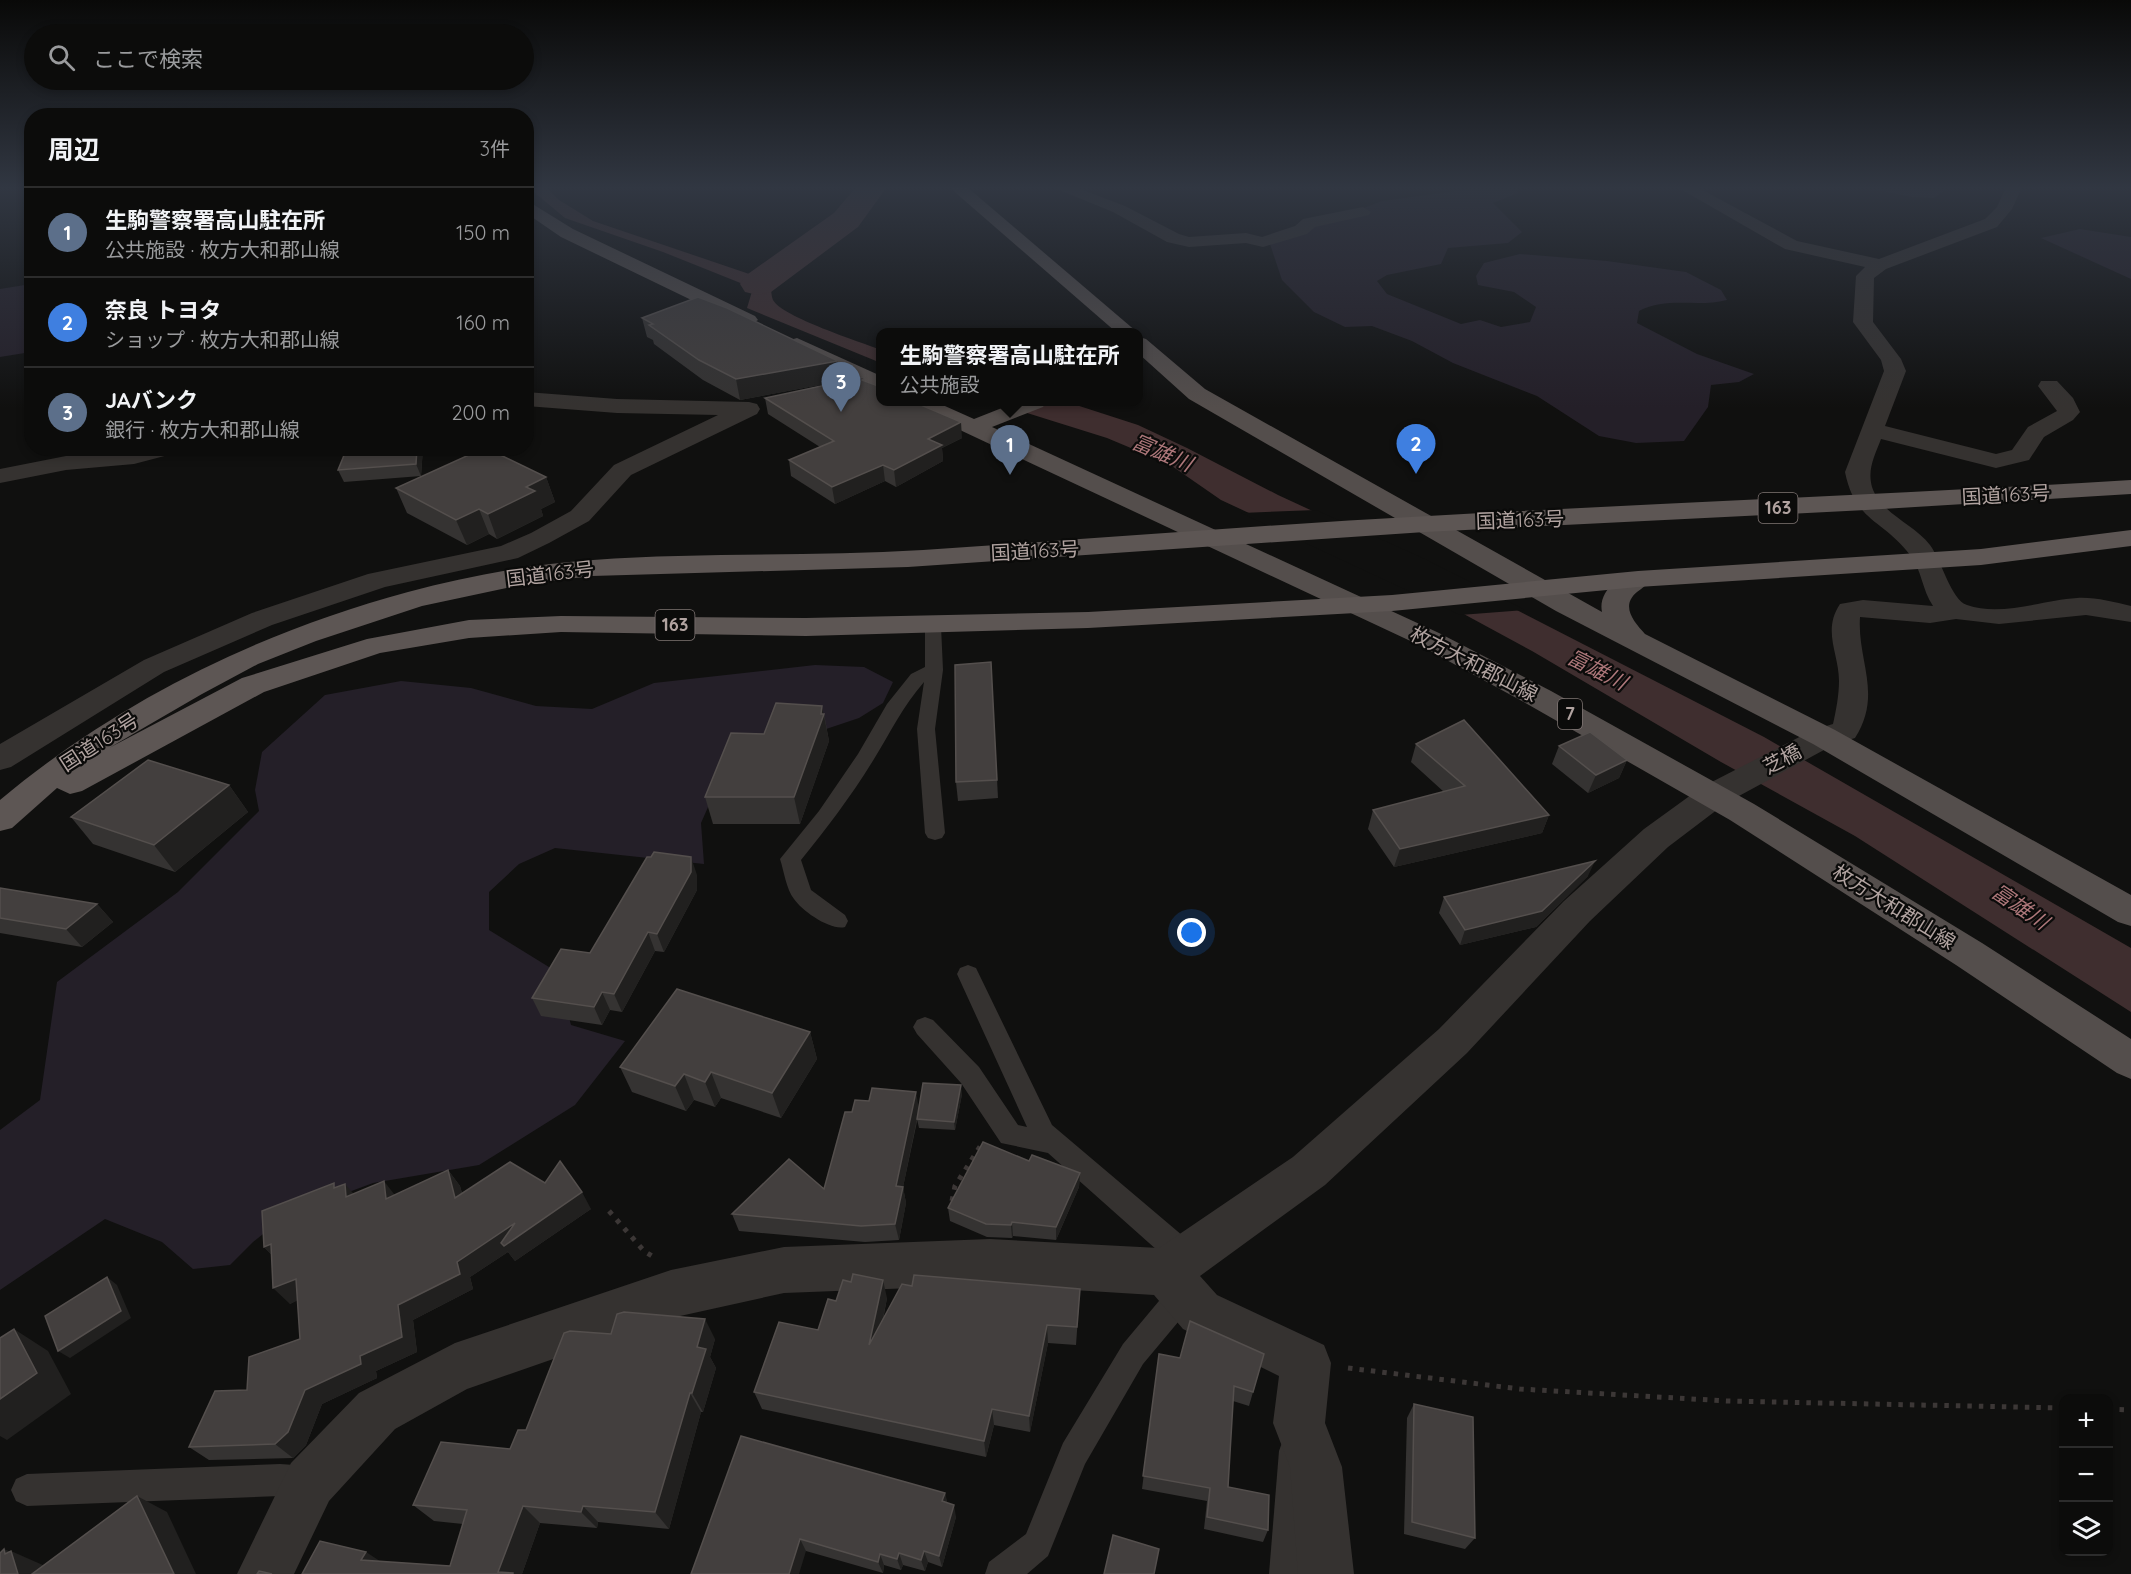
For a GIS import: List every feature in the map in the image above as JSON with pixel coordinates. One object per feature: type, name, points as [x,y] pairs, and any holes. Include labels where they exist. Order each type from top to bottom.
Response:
[{"type":"highway","name":"国道163号","points":[[0,820],[52,774],[99,740],[191,687],[248,658],[306,635],[446,591],[525,576],[592,568],[897,559],[1372,530],[1425,524],[1866,503],[2131,487]]},
{"type":"highway","name":"国道163号","points":[[0,820],[253,685],[377,645],[449,632],[515,625],[933,626],[1088,620],[1392,603],[1638,579],[2046,550],[2131,538]]},
{"type":"main road","points":[[624,260],[876,382]]},
{"type":"main road","points":[[1043,260],[1121,328]]},
{"type":"main road","points":[[1144,354],[1197,394],[1538,588],[1638,643],[1824,737],[2131,912]]},
{"type":"main road","name":"枚方大和郡山線","points":[[929,406],[1140,502],[1356,605],[1727,788],[1969,954],[2131,1061]]},
{"type":"main road","points":[[976,426],[1025,406]]},
{"type":"main road","points":[[1112,547],[1133,538],[1143,528],[1145,512],[1140,502]]},
{"type":"main road","points":[[1638,579],[1617,594],[1613,605],[1616,616],[1638,643]]},
{"type":"street","points":[[1860,260],[1880,265]]},
{"type":"street","points":[[1892,260],[1880,265],[1865,276],[1863,287],[1863,322],[1891,359],[1894,371],[1857,472],[1866,503],[1910,539],[1927,560],[1938,595],[1956,610],[1981,617],[2052,611],[2073,606],[2131,614]]},
{"type":"street","points":[[842,390],[876,383]]},
{"type":"street","points":[[1873,430],[1996,461],[2009,460],[2024,453],[2035,432],[2063,418],[2069,412],[2049,386]]},
{"type":"street","points":[[0,759],[154,666],[262,619],[378,580],[508,552],[540,538],[580,516],[622,470],[758,408],[617,406],[534,400]]},
{"type":"street","points":[[0,476],[66,463],[138,456]]},
{"type":"street","name":"芝橋","points":[[1178,1274],[1309,1171],[1453,1041],[1577,911],[1656,838],[1727,788],[1824,737],[1844,730],[1849,723],[1854,681],[1845,628],[1846,616],[1850,610],[1877,608],[1929,615],[1956,610]]},
{"type":"street","points":[[265,1574],[310,1482],[377,1410],[455,1368],[661,1298],[784,1270],[990,1262],[1178,1274],[1200,1312],[1306,1363],[1299,1423],[1316,1467],[1326,1574]]},
{"type":"lane","points":[[933,626],[934,670],[926,729],[927,769],[936,833]]},
{"type":"lane","points":[[837,921],[802,895],[790,859],[832,806],[866,757],[893,708],[917,678],[934,670]]},
{"type":"lane","points":[[968,974],[1043,1133],[1178,1274],[1074,1455],[1037,1545],[1001,1574]]},
{"type":"lane","points":[[924,1027],[970,1075],[1010,1135],[1055,1143]]},
{"type":"lane","points":[[1285,1574],[1291,1467],[1299,1423]]},
{"type":"lane","points":[[27,1490],[280,1480],[310,1482]]},
{"type":"path","points":[[954,1264],[949,1221],[955,1186],[975,1157],[996,1114]]},
{"type":"path","points":[[1306,1363],[1520,1389],[1727,1401],[2059,1408]]},
{"type":"path","points":[[2113,1409],[2131,1410]]},
{"type":"shaded area","points":[[1275,260],[1443,260],[1441,264],[1387,275],[1377,281],[1387,294],[1461,324],[1480,320],[1501,327],[1530,322],[1536,307],[1514,292],[1478,285],[1476,276],[1484,263],[1494,260],[1600,260],[1686,272],[1721,290],[1727,300],[1661,304],[1639,311],[1637,323],[1697,354],[1754,374],[1739,382],[1711,385],[1708,407],[1684,441],[1636,443],[1599,436],[1537,396],[1453,363],[1412,341],[1372,326],[1345,327],[1314,312],[1282,280]]},
{"type":"shaded area","points":[[2090,260],[2131,260],[2131,279]]},
{"type":"shaded area","points":[[24,285],[24,353],[0,357],[0,289]]},
{"type":"shaded area","points":[[815,665],[864,667],[893,682],[883,703],[859,718],[728,762],[701,823],[704,864],[555,848],[519,864],[489,892],[489,930],[557,972],[571,1025],[625,1041],[575,1105],[479,1165],[373,1183],[287,1215],[253,1242],[230,1265],[193,1269],[162,1242],[105,1219],[0,1290],[0,1130],[40,1100],[57,982],[178,892],[259,811],[255,790],[262,752],[325,695],[401,681],[471,688],[536,706],[592,709],[654,683]]},
{"type":"water","points":[[684,260],[709,260],[770,281],[773,300],[779,307],[806,321],[876,348],[876,361],[747,308],[753,288]]},
{"type":"water","name":"富雄川","points":[[1005,406],[1079,406],[1138,425],[1278,495],[1423,562],[1764,737],[2131,948],[2131,1012],[1855,836],[1721,762],[1532,651],[1449,606],[1221,500],[1169,464],[1107,438]]},
{"type":"pier","points":[[1316,510],[1425,559],[1525,610],[1460,615],[1241,513]]},
{"type":"building","points":[[698,297],[727,308],[838,361],[736,379],[699,360],[642,318]]},
{"type":"building","points":[[863,377],[865,378],[862,380],[876,385],[876,406],[923,406],[961,422],[928,439],[942,445],[894,470],[883,465],[832,487],[789,460],[834,441],[765,398]]},
{"type":"building","points":[[344,456],[416,456],[416,464],[338,470]]},
{"type":"building","points":[[467,456],[502,456],[546,477],[526,487],[535,491],[488,514],[479,509],[456,520],[396,488]]},
{"type":"building","points":[[991,662],[997,780],[956,782],[955,665]]},
{"type":"building","points":[[776,703],[822,706],[821,714],[824,714],[794,797],[705,797],[731,733],[764,734]]},
{"type":"building","points":[[1464,720],[1549,815],[1400,849],[1373,810],[1465,786],[1416,744]]},
{"type":"building","points":[[1590,732],[1627,760],[1596,775],[1559,746]]},
{"type":"building","points":[[148,760],[229,785],[154,845],[71,817]]},
{"type":"building","points":[[654,852],[691,857],[691,872],[657,934],[648,932],[614,994],[602,992],[594,1007],[532,998],[561,949],[590,953],[647,857],[651,857]]},
{"type":"building","points":[[1595,861],[1542,911],[1465,930],[1444,897]]},
{"type":"building","points":[[0,888],[97,904],[66,929],[0,918]]},
{"type":"building","points":[[677,989],[810,1032],[772,1093],[711,1072],[705,1082],[684,1074],[675,1086],[620,1067]]},
{"type":"building","points":[[923,1083],[961,1085],[954,1122],[917,1119]]},
{"type":"building","points":[[872,1088],[916,1092],[896,1186],[903,1187],[895,1224],[861,1226],[732,1214],[789,1159],[824,1189],[845,1112],[852,1112],[855,1100],[869,1101]]},
{"type":"building","points":[[983,1142],[1029,1161],[1032,1155],[1080,1173],[1056,1227],[1012,1222],[1011,1225],[986,1224],[948,1208]]},
{"type":"building","points":[[560,1161],[582,1192],[504,1246],[501,1243],[515,1223],[457,1262],[460,1274],[398,1305],[402,1337],[360,1356],[361,1364],[305,1390],[288,1432],[275,1444],[189,1447],[215,1391],[247,1390],[249,1357],[300,1339],[296,1279],[273,1288],[271,1244],[264,1247],[262,1211],[334,1183],[334,1188],[345,1184],[346,1197],[384,1181],[386,1199],[448,1170],[455,1198],[510,1162],[545,1183]]},
{"type":"building","points":[[853,1274],[883,1280],[869,1345],[902,1284],[912,1286],[914,1275],[1080,1289],[1077,1327],[1047,1325],[1029,1416],[992,1409],[984,1441],[754,1392],[779,1322],[818,1330],[828,1299],[836,1301],[843,1280],[851,1282]]},
{"type":"building","points":[[107,1277],[121,1311],[58,1351],[45,1316]]},
{"type":"building","points":[[624,1312],[705,1319],[697,1347],[706,1349],[692,1393],[690,1393],[655,1512],[583,1506],[581,1512],[523,1506],[498,1572],[513,1574],[302,1574],[320,1541],[366,1552],[361,1560],[450,1566],[467,1510],[413,1505],[441,1442],[510,1449],[518,1430],[526,1430],[564,1333],[570,1331],[611,1334],[617,1314]]},
{"type":"building","points":[[1190,1321],[1264,1354],[1253,1392],[1234,1386],[1228,1487],[1269,1495],[1268,1530],[1207,1517],[1210,1488],[1143,1476],[1159,1354],[1180,1358]]},
{"type":"building","points":[[14,1329],[37,1373],[0,1399],[0,1338]]},
{"type":"building","points":[[1414,1404],[1473,1417],[1475,1538],[1412,1522]]},
{"type":"building","points":[[741,1436],[945,1493],[942,1501],[954,1505],[939,1556],[924,1551],[921,1560],[899,1553],[897,1559],[880,1554],[878,1562],[800,1539],[789,1574],[691,1574]]},
{"type":"building","points":[[137,1496],[174,1574],[32,1574]]},
{"type":"building","points":[[1113,1535],[1159,1549],[1154,1574],[1104,1574]]},
{"type":"building","points":[[4,1549],[5,1554],[11,1551],[18,1574],[0,1574],[0,1553]]},
{"type":"waterway","points":[[758,284],[790,260]]},
{"type":"place","name":"JAバンク","points":[[841,412]]},
{"type":"place","name":"奈良 トヨタ","points":[[1416,474]]},
{"type":"place","name":"生駒警察署高山駐在所","points":[[1010,475]]}]
